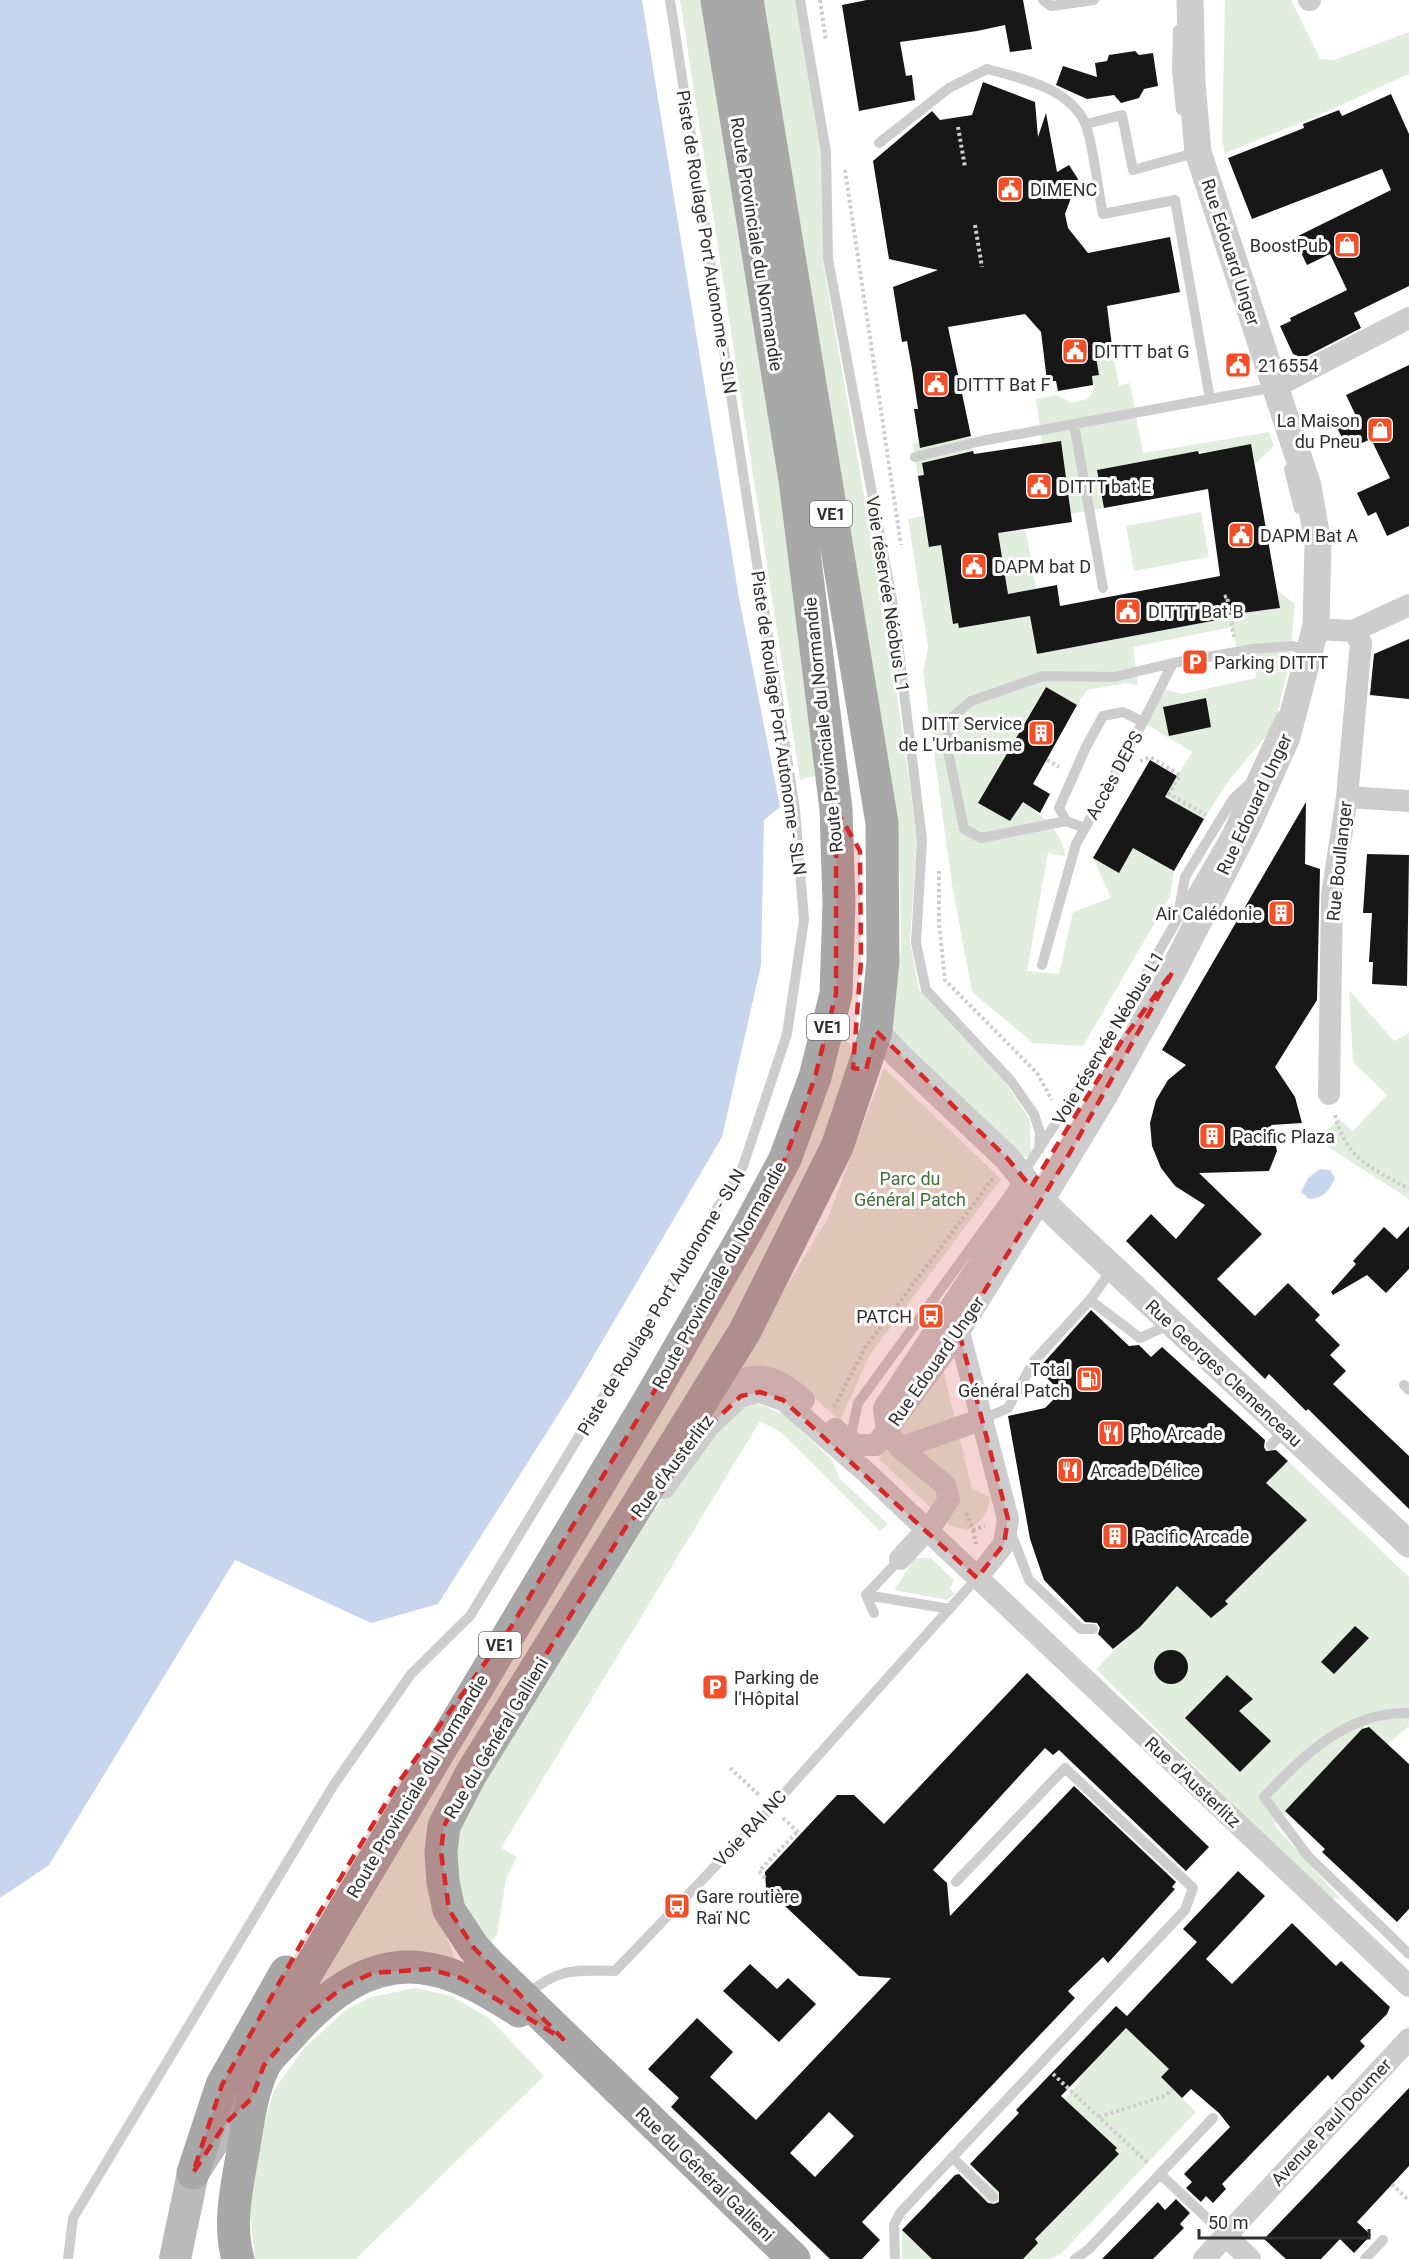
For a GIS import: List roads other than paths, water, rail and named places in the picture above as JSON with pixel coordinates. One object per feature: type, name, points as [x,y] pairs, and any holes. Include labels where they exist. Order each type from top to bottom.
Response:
[{"type":"main road","name":"Route Provinciale du Normandie","points":[[264,2065],[306,1974],[511,1627],[657,1387],[784,1159],[815,1077],[836,994],[839,903],[836,809],[795,480],[717,0]]},
{"type":"main road","name":"Route Provinciale du Normandie","points":[[629,1522],[745,1331],[837,1147],[874,1038],[884,941],[882,823],[747,0]]},
{"type":"main road","points":[[836,809],[860,851],[861,961],[857,1022],[874,1038]]},
{"type":"main road","name":"Rue du Général Gallieni","points":[[629,1522],[471,1774],[444,1826],[441,1852],[443,1882],[449,1910],[474,1948],[564,2039],[794,2259]]},
{"type":"main road","points":[[175,2259],[193,2173],[222,2085],[306,1935],[398,1784],[511,1627]]},
{"type":"main road","name":"Rue du Général Gallieni","points":[[238,2259],[235,2247],[234,2201],[252,2098],[264,2065],[309,2014],[346,1984],[373,1973],[402,1967],[429,1968],[461,1978],[497,1996],[564,2039]]},
{"type":"main road","points":[[193,2173],[225,2124],[252,2098]]},
{"type":"street","name":"Rue Edouard Unger","points":[[894,1439],[884,1408],[1022,1183],[1104,1096],[1173,971],[1250,820],[1287,737],[1306,636],[1318,544],[1308,486],[1270,388],[1224,224],[1191,159],[1192,83],[1184,6]]},
{"type":"street","points":[[1270,388],[1409,318]]},
{"type":"street","points":[[1306,636],[1353,632],[1409,605]]},
{"type":"street","name":"Rue Boullanger","points":[[1329,1094],[1332,895],[1347,797],[1361,643],[1353,632]]},
{"type":"street","points":[[1347,797],[1409,801]]},
{"type":"street","name":"Rue Georges Clemenceau","points":[[874,1038],[898,1055],[1007,1158],[1022,1183],[1171,1324],[1278,1438],[1409,1544]]},
{"type":"street","name":"Rue Edouard Unger","points":[[894,1439],[959,1332],[1022,1183]]},
{"type":"street","points":[[959,1332],[1008,1519],[1004,1544],[977,1578]]},
{"type":"street","name":"Rue d'Austerlitz","points":[[629,1522],[656,1492],[732,1384],[751,1376],[774,1378],[798,1395],[855,1445]]},
{"type":"street","name":"Rue d'Austerlitz","points":[[629,1522],[657,1498],[710,1426],[741,1396],[760,1392],[783,1400],[867,1473],[1409,1986]]},
{"type":"street","points":[[855,1445],[876,1445],[983,1419]]},
{"type":"street","points":[[894,1439],[945,1485],[949,1499],[927,1530],[900,1559]]},
{"type":"street","name":"Avenue Paul Doumer","points":[[1204,2259],[1409,2039]]},
{"type":"street","points":[[1226,2236],[1250,2259]]},
{"type":"lane","name":"Piste de Roulage Port Autonome - SLN","points":[[68,2259],[73,2218],[333,1786],[411,1674],[470,1616],[743,1166],[787,1034],[804,920],[795,810],[670,0]]},
{"type":"lane","name":"Voie réservée Néobus L1","points":[[800,0],[826,152],[828,259],[894,610],[922,840],[916,943],[926,990],[1011,1081],[1034,1114],[1040,1133],[1039,1151]]},
{"type":"lane","points":[[1043,0],[1051,6],[1094,0]]},
{"type":"lane","points":[[1179,0],[1184,6]]},
{"type":"lane","points":[[1178,24],[1177,71],[1183,123]]},
{"type":"lane","points":[[879,143],[949,87],[987,69],[1026,80],[1070,102],[1086,124],[1102,214],[1175,200],[1210,399]]},
{"type":"lane","points":[[1086,124],[1122,115],[1133,170],[1191,159]]},
{"type":"lane","points":[[915,457],[981,441],[1270,388],[1302,521]]},
{"type":"lane","points":[[1074,424],[1104,588]]},
{"type":"lane","name":"Voie réservée Néobus L1","points":[[867,1473],[855,1445],[852,1430],[858,1403],[1022,1183],[1039,1151],[1091,1070],[1226,835],[1286,706],[1306,636],[1306,565]]},
{"type":"lane","points":[[1066,821],[981,838],[964,830],[948,751],[949,720],[971,701],[1043,676],[1114,677],[1237,651],[1292,646],[1306,636]]},
{"type":"lane","name":"Accès DEPS","points":[[1143,722],[1123,712],[1103,716],[1059,808],[1066,821],[1085,828],[1143,722],[1173,663]]},
{"type":"lane","points":[[1173,971],[1176,924],[1185,877],[1233,798],[1276,761]]},
{"type":"lane","points":[[1042,965],[1076,844],[1085,828]]},
{"type":"lane","points":[[983,1419],[1008,1408],[1034,1361],[1090,1300],[1113,1268]]},
{"type":"lane","points":[[1090,1300],[1140,1338],[1171,1324]]},
{"type":"lane","points":[[1008,1519],[1015,1548],[1029,1580],[1081,1629],[1093,1629]]},
{"type":"lane","points":[[866,1595],[900,1559]]},
{"type":"lane","name":"Voie RAI NC","points":[[525,1998],[541,1982],[568,1970],[615,1971],[772,1807],[977,1578]]},
{"type":"lane","points":[[866,1595],[950,1609]]},
{"type":"lane","points":[[866,1595],[874,1613]]},
{"type":"lane","points":[[1409,1713],[1395,1713],[1353,1723],[1305,1754],[1264,1797],[1308,1857],[1409,1953]]},
{"type":"lane","points":[[895,2259],[894,2225],[900,2212],[1185,1910],[1193,1888],[1065,1768],[956,1882]]},
{"type":"lane","points":[[1075,2259],[1089,2249],[1213,2118]]},
{"type":"lane","points":[[952,2157],[993,2197]]},
{"type":"lane","points":[[1160,2174],[1226,2236]]},
{"type":"lane","points":[[1365,2259],[1383,2240]]},
{"type":"water","points":[[0,0],[642,0],[739,598],[780,807],[764,820],[761,965],[722,1137],[573,1391],[438,1604],[371,1623],[235,1560],[49,1865],[0,1898]]},
{"type":"water","points":[[1320,1169],[1330,1170],[1335,1178],[1325,1193],[1309,1199],[1301,1192],[1308,1178]]},
{"type":"place","name":"DIMENC","points":[[1010,189]]},
{"type":"place","name":"BoostPub","points":[[1347,245]]},
{"type":"place","name":"DITTT bat G","points":[[1075,351]]},
{"type":"place","name":"216554","points":[[1238,365]]},
{"type":"place","name":"DITTT Bat F","points":[[936,384]]},
{"type":"place","name":"La Maison du Pneu","points":[[1380,430]]},
{"type":"place","name":"DITTT bat E","points":[[1039,486]]},
{"type":"place","name":"DAPM Bat A","points":[[1241,535]]},
{"type":"place","name":"DAPM bat D","points":[[974,566]]},
{"type":"place","name":"DITTT Bat B","points":[[1128,611]]},
{"type":"place","name":"Parking DITTT","points":[[1195,662]]},
{"type":"place","name":"DITT Service de L'Urbanisme","points":[[1041,733]]},
{"type":"place","name":"Air Calédonie","points":[[1281,913]]},
{"type":"place","name":"Pacific Plaza","points":[[1212,1136]]},
{"type":"place","name":"PATCH","points":[[931,1316]]},
{"type":"place","name":"Total Général Patch","points":[[1089,1379]]},
{"type":"place","name":"Pho Arcade","points":[[1111,1433]]},
{"type":"place","name":"Arcade Délice","points":[[1070,1470]]},
{"type":"place","name":"Pacific Arcade","points":[[1115,1536]]},
{"type":"place","name":"Parking de l'Hôpital","points":[[715,1687]]},
{"type":"place","name":"Gare routière Raï NC","points":[[677,1906]]},
{"type":"park label","name":"Parc du Général Patch","points":[[910,1188]]}]
